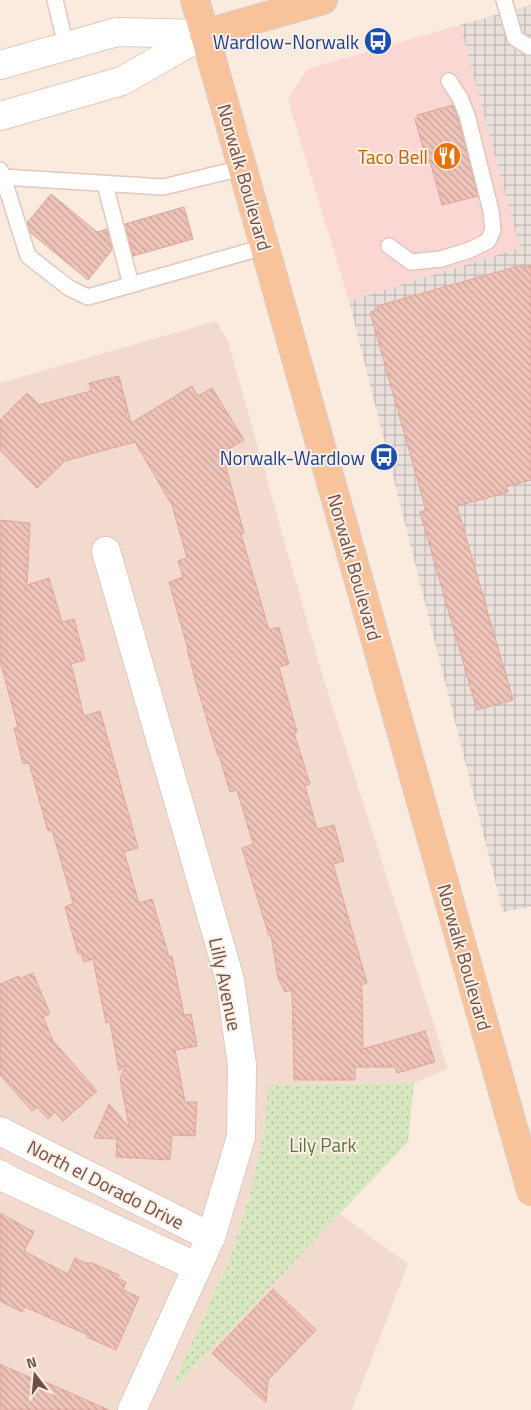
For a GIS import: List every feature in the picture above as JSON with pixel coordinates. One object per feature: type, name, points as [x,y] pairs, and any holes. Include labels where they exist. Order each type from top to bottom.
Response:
[{"type":"main road","name":"Norwalk Boulevard","points":[[195,0],[531,1191]]},
{"type":"main road","points":[[204,34],[323,0]]},
{"type":"street","points":[[0,65],[117,32],[204,34]]},
{"type":"street","points":[[0,116],[122,81],[204,34]]},
{"type":"street","name":"Lilly Avenue","points":[[106,551],[230,980],[242,1065],[241,1137],[211,1237],[132,1410]]},
{"type":"street","points":[[3,1177],[11,1136]]},
{"type":"street","name":"North el Dorado Drive","points":[[11,1136],[211,1237]]},
{"type":"street","name":"North el Dorado Drive","points":[[3,1177],[197,1266]]},
{"type":"lane","points":[[55,0],[66,46]]},
{"type":"lane","points":[[504,0],[515,38],[529,47],[531,46]]},
{"type":"lane","points":[[389,246],[411,262],[442,259],[470,250],[488,241],[493,230],[491,211],[468,115],[449,81]]},
{"type":"lane","points":[[242,168],[163,187],[105,184],[1,174],[28,256],[69,288],[88,297],[264,247]]},
{"type":"lane","points":[[105,184],[131,285]]},
{"type":"shaded area","points":[[531,5],[531,907],[503,912],[349,301],[520,248],[460,25]]},
{"type":"shaded area","points":[[460,25],[521,248],[349,301],[288,100],[307,69]]},
{"type":"shaded area","points":[[216,321],[228,341],[320,667],[448,1069],[414,1083],[268,1085],[264,1132],[240,1228],[229,1261],[170,1393],[340,1214],[408,1264],[352,1410],[0,1410],[0,383]]},
{"type":"green space","name":"Lily Park","points":[[414,1083],[408,1142],[169,1394],[229,1261],[240,1228],[264,1132],[268,1085]]},
{"type":"building","name":"Taco Bell","points":[[453,105],[478,196],[442,205],[430,161],[427,162],[415,119],[418,118],[417,115]]},
{"type":"building","points":[[51,194],[97,232],[107,229],[112,250],[88,280],[31,233],[27,223]]},
{"type":"building","points":[[184,207],[193,239],[133,256],[125,224]]},
{"type":"building","points":[[522,265],[523,268],[531,265],[531,480],[506,487],[508,492],[457,506],[513,700],[477,710],[420,512],[426,510],[370,312],[378,309],[377,306]]},
{"type":"building","points":[[119,376],[131,423],[192,386],[198,396],[212,388],[244,440],[222,453],[244,533],[241,534],[269,630],[279,627],[289,664],[279,667],[297,732],[294,733],[310,784],[305,786],[317,829],[334,825],[344,861],[333,864],[367,983],[361,985],[363,1049],[425,1031],[435,1062],[397,1073],[395,1067],[355,1067],[355,1080],[294,1080],[292,990],[285,992],[278,978],[271,935],[269,936],[242,848],[253,844],[237,790],[230,792],[218,756],[169,582],[183,577],[178,561],[187,558],[172,505],[135,442],[65,461],[37,488],[0,450],[0,420],[27,393],[39,405],[91,391],[89,383]]},
{"type":"building","points":[[0,520],[30,523],[27,585],[49,578],[62,622],[74,619],[85,660],[71,664],[84,716],[100,711],[138,848],[124,852],[139,903],[152,899],[169,957],[172,956],[184,1015],[191,1014],[197,1046],[175,1050],[185,1102],[197,1102],[195,1136],[172,1135],[170,1160],[116,1157],[117,1139],[94,1138],[109,1104],[129,1127],[120,1078],[126,1064],[119,1071],[110,1022],[106,1023],[93,959],[84,962],[81,953],[78,954],[65,907],[73,903],[52,830],[48,831],[29,763],[23,764],[14,728],[18,727],[0,661]]},
{"type":"building","points":[[33,973],[50,1014],[43,1017],[53,1041],[97,1091],[63,1121],[55,1112],[48,1119],[37,1107],[32,1111],[0,1075],[0,984],[19,976],[20,979]]},
{"type":"building","points":[[0,1213],[34,1232],[24,1251],[68,1274],[75,1258],[89,1264],[90,1262],[119,1275],[117,1278],[126,1282],[123,1290],[139,1297],[116,1350],[87,1337],[88,1335],[25,1307],[22,1312],[0,1301]]},
{"type":"building","points":[[273,1289],[316,1330],[268,1380],[266,1403],[212,1353]]},
{"type":"building","points":[[0,1364],[40,1382],[41,1380],[109,1410],[0,1410]]},
{"type":"place","name":"Wardlow-Norwalk","points":[[378,41]]},
{"type":"place","name":"Taco Bell","points":[[447,156]]},
{"type":"place","name":"Norwalk-Wardlow","points":[[384,457]]}]
